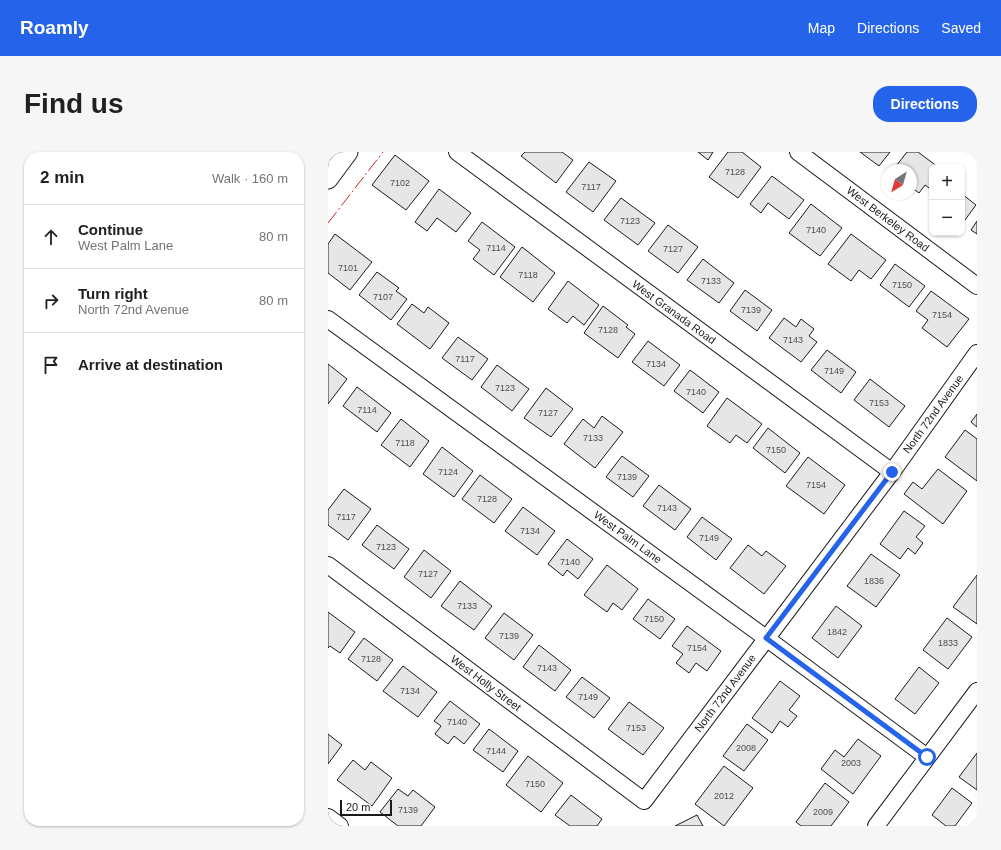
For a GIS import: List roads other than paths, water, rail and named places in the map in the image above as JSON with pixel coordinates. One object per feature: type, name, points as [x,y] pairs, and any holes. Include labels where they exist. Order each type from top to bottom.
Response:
[{"type":"street","points":[[328,179],[348,152]]},
{"type":"street","name":"West Granada Road","points":[[456,152],[892,472]]},
{"type":"street","name":"West Berkeley Road","points":[[798,152],[977,286]]},
{"type":"street","name":"West Palm Lane","points":[[328,319],[927,757]]},
{"type":"street","name":"North 72nd Avenue","points":[[644,801],[892,472],[977,353]]},
{"type":"street","name":"West Holly Street","points":[[328,565],[644,801]]},
{"type":"street","points":[[876,826],[977,691]]},
{"type":"street","points":[[328,817],[340,826]]}]
